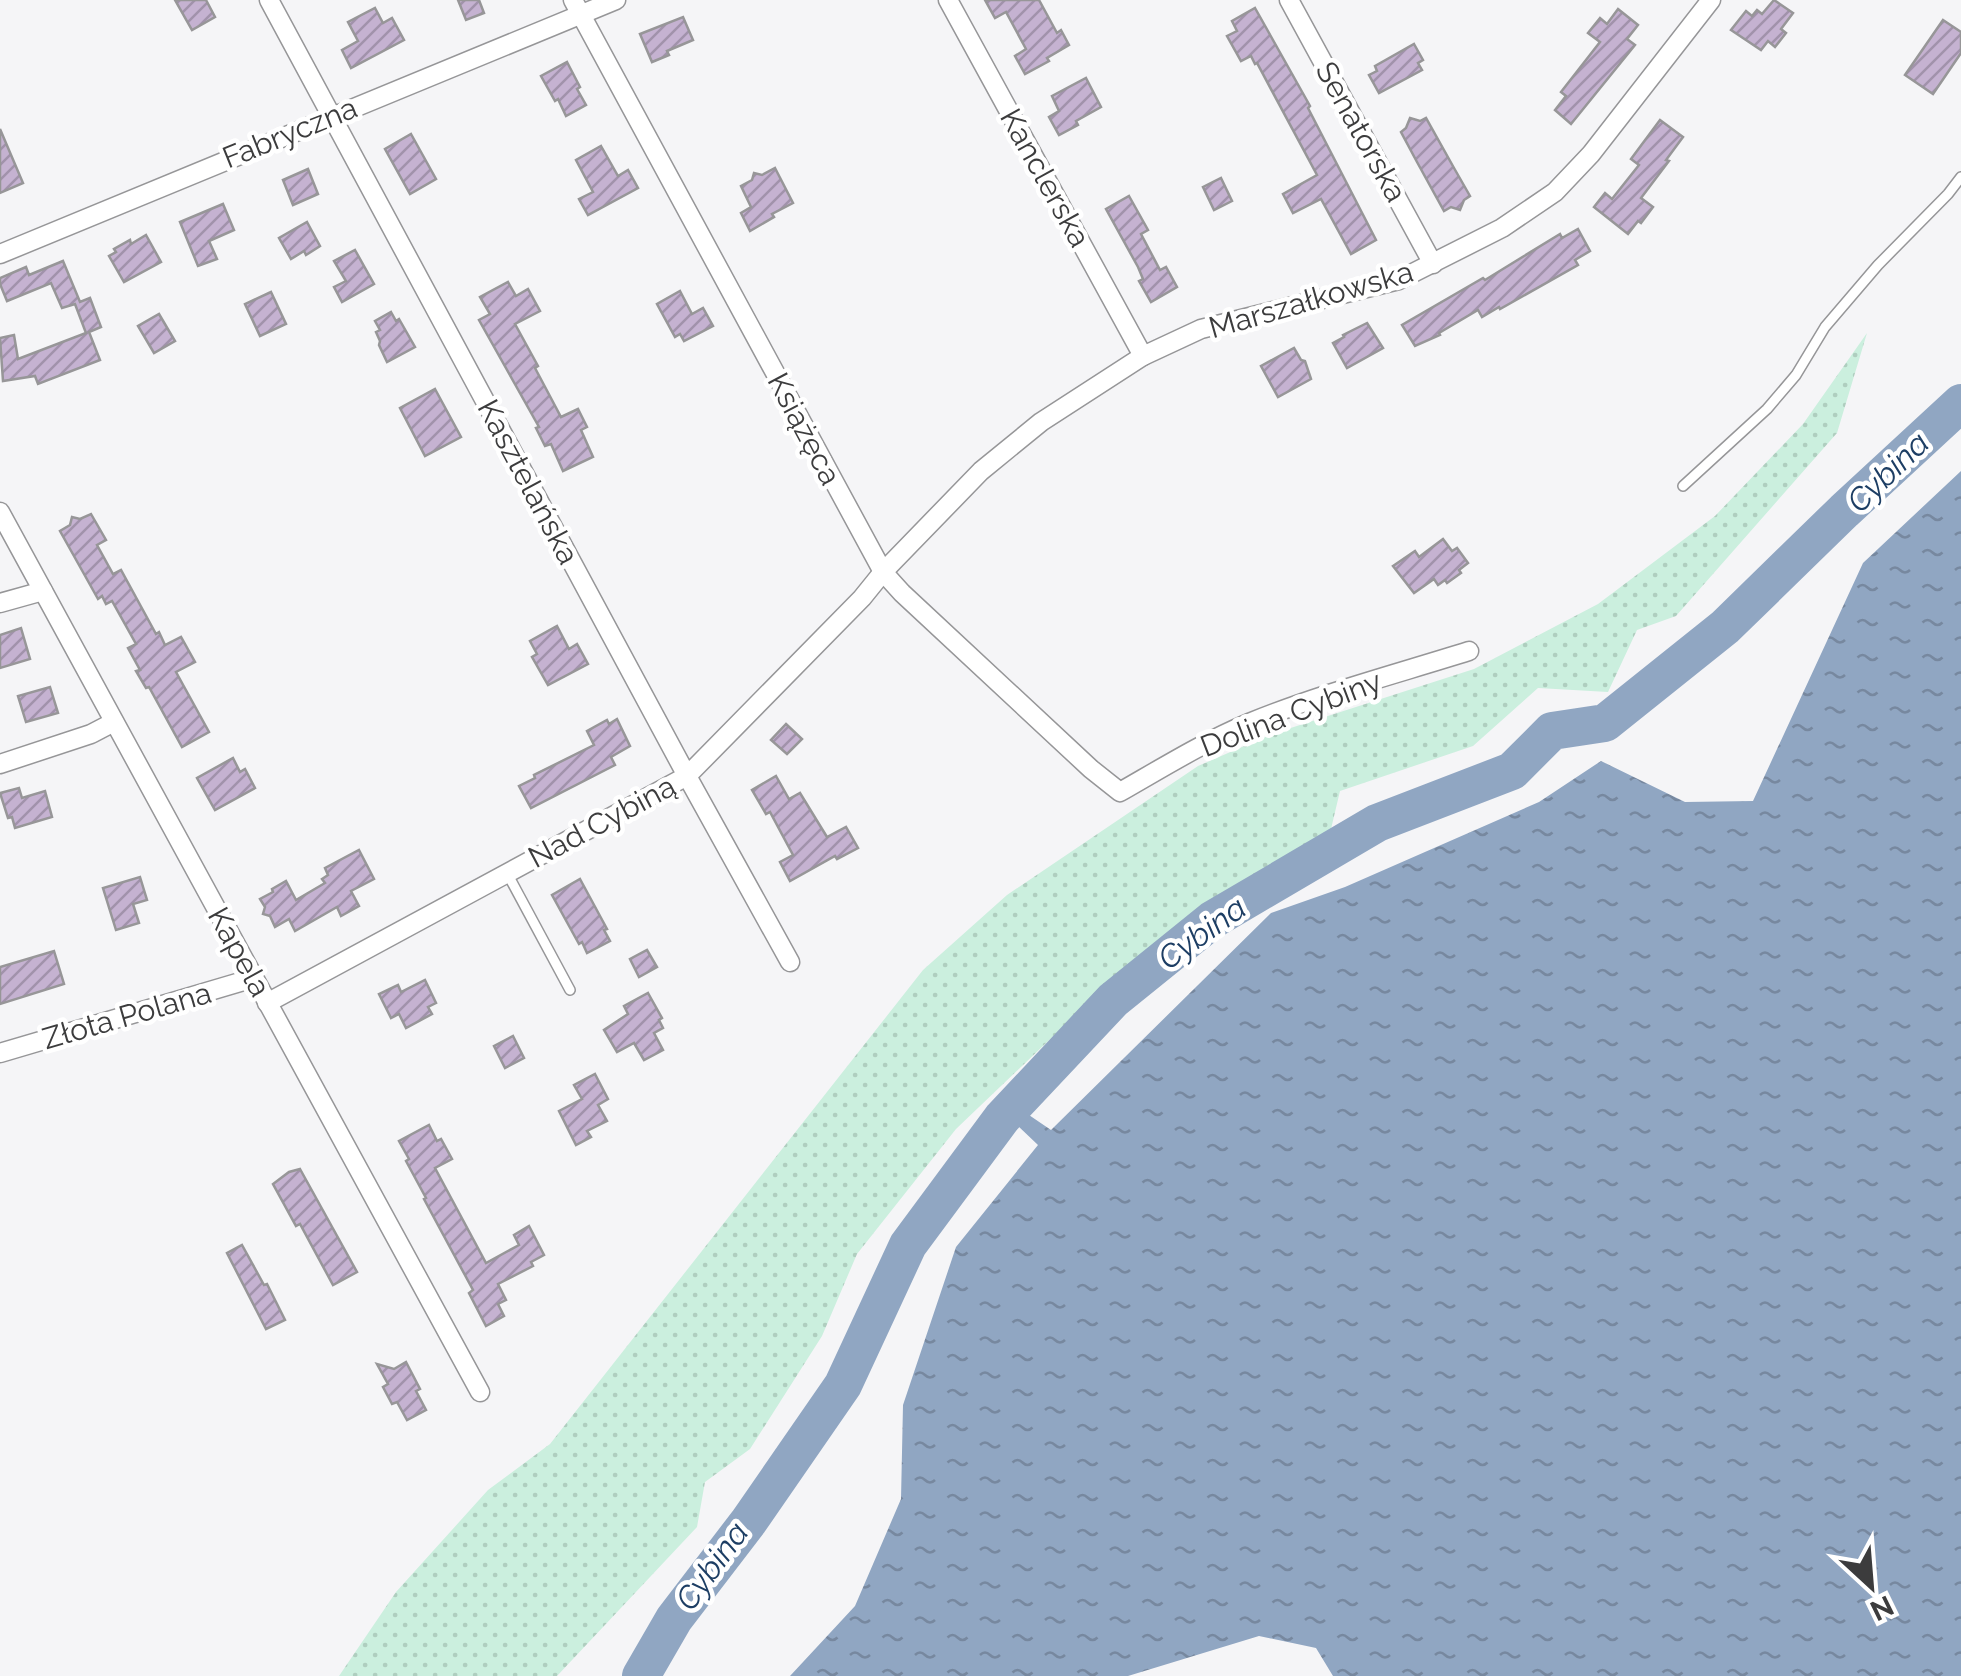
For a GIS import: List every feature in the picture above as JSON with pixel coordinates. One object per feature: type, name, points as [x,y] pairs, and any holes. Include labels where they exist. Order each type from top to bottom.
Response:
[{"type":"street","name":"Kasztelańska","points":[[269,0],[790,962]]},
{"type":"street","name":"Fabryczna","points":[[0,254],[330,116],[577,7],[616,0]]},
{"type":"street","name":"Kanclerska","points":[[948,0],[1142,356]]},
{"type":"street","name":"Senatorska","points":[[1289,0],[1433,264]]},
{"type":"street","name":"Marszałkowska","points":[[883,572],[981,471],[1041,422],[1142,356],[1201,330],[1399,280],[1502,228],[1554,192],[1591,154],[1710,0]]},
{"type":"street","name":"Książęca","points":[[577,7],[883,572],[1120,792]]},
{"type":"street","name":"Kapela","points":[[0,512],[480,1392]]},
{"type":"street","name":"Nad Cybiną","points":[[267,1003],[688,776],[883,572]]},
{"type":"street","points":[[0,604],[43,591]]},
{"type":"street","name":"Dolina Cybiny","points":[[1120,792],[1252,722],[1469,651]]},
{"type":"street","points":[[0,764],[91,734],[114,722]]},
{"type":"street","name":"Złota Polana","points":[[0,1053],[254,978]]},
{"type":"lane","points":[[1683,486],[1766,409],[1796,375],[1825,327],[1961,177]]},
{"type":"lane","points":[[507,873],[570,990]]},
{"type":"green space","points":[[1867,333],[1837,433],[1676,616],[1637,630],[1608,692],[1538,688],[1473,746],[1340,791],[1331,829],[1133,960],[956,1129],[857,1254],[822,1336],[750,1449],[705,1482],[697,1527],[557,1676],[339,1676],[396,1592],[488,1490],[550,1444],[923,970],[1007,895],[1198,766],[1272,734],[1474,669],[1598,604],[1715,516],[1803,424]]},
{"type":"water","points":[[1961,471],[1961,1676],[1333,1676],[1316,1648],[1259,1636],[1128,1676],[790,1676],[855,1606],[901,1499],[903,1405],[956,1247],[1038,1145],[1017,1125],[1026,1113],[1051,1130],[1271,913],[1345,887],[1539,802],[1601,761],[1685,802],[1753,801],[1863,563]]},
{"type":"building","points":[[175,0],[206,0],[215,17],[192,30]]},
{"type":"building","points":[[458,0],[479,0],[484,13],[466,20]]},
{"type":"building","points":[[985,0],[1039,0],[1057,33],[1061,30],[1069,45],[1025,74],[1015,56],[1026,49],[1006,12],[995,18]]},
{"type":"building","points":[[1774,0],[1793,13],[1781,29],[1786,33],[1775,47],[1768,41],[1761,50],[1731,30],[1746,11],[1752,16],[1757,10],[1762,14]]},
{"type":"building","points":[[375,8],[383,23],[392,18],[404,40],[351,68],[342,50],[358,41],[348,22]]},
{"type":"building","points":[[1255,8],[1310,106],[1376,240],[1351,254],[1321,199],[1293,213],[1283,194],[1317,175],[1257,63],[1251,56],[1241,61],[1227,36],[1237,31],[1232,21]]},
{"type":"building","points":[[1618,9],[1638,25],[1627,39],[1635,45],[1571,124],[1555,110],[1566,96],[1561,92],[1600,42],[1588,33],[1600,18],[1607,24]]},
{"type":"building","points":[[683,17],[693,40],[652,62],[640,34]]},
{"type":"building","points":[[1943,20],[1961,32],[1961,53],[1933,94],[1905,75]]},
{"type":"building","points":[[1414,44],[1423,60],[1418,63],[1422,70],[1379,93],[1369,75],[1377,71],[1375,66]]},
{"type":"building","points":[[567,62],[586,105],[566,116],[541,76]]},
{"type":"building","points":[[1086,78],[1101,107],[1059,135],[1049,117],[1059,111],[1052,96]]},
{"type":"building","points":[[1410,118],[1426,118],[1470,196],[1460,210],[1451,207],[1444,211],[1417,162],[1401,132]]},
{"type":"building","points":[[1660,120],[1683,137],[1641,198],[1653,207],[1628,234],[1594,207],[1605,193],[1612,199],[1639,165],[1631,159]]},
{"type":"building","points":[[0,129],[23,183],[0,193]]},
{"type":"building","points":[[411,134],[436,179],[410,194],[385,149]]},
{"type":"building","points":[[601,146],[618,176],[628,170],[638,188],[588,215],[579,199],[593,192],[576,160]]},
{"type":"building","points":[[775,168],[793,203],[750,231],[741,213],[751,207],[741,186],[752,180],[754,173],[762,175]]},
{"type":"building","points":[[308,169],[318,194],[293,205],[283,180]]},
{"type":"building","points":[[1221,178],[1232,201],[1214,210],[1203,187]]},
{"type":"building","points":[[1129,196],[1148,230],[1141,234],[1160,270],[1166,267],[1177,287],[1151,302],[1139,281],[1143,279],[1138,267],[1106,209]]},
{"type":"building","points":[[223,204],[234,230],[209,241],[217,259],[198,266],[180,222]]},
{"type":"building","points":[[307,222],[320,246],[291,259],[279,238]]},
{"type":"building","points":[[1578,229],[1590,251],[1575,260],[1578,265],[1500,309],[1482,317],[1478,310],[1415,346],[1402,325],[1560,234],[1562,238]]},
{"type":"building","points":[[146,235],[161,262],[124,282],[109,256],[116,252],[114,249]]},
{"type":"building","points":[[355,250],[374,284],[342,302],[334,287],[346,281],[334,261]]},
{"type":"building","points":[[63,261],[80,302],[90,298],[101,327],[89,332],[100,360],[38,384],[35,376],[3,381],[0,338],[14,335],[18,359],[86,333],[75,304],[62,308],[51,283],[7,301],[0,284],[0,278],[26,267],[29,275]]},
{"type":"building","points":[[508,282],[516,296],[528,289],[540,311],[515,324],[561,417],[578,409],[587,427],[581,430],[593,457],[563,471],[551,444],[545,446],[536,428],[539,427],[479,320],[490,314],[480,297]]},
{"type":"building","points":[[680,291],[692,314],[703,308],[713,326],[684,341],[680,334],[675,337],[657,304]]},
{"type":"building","points":[[271,292],[286,324],[260,336],[245,304]]},
{"type":"building","points":[[391,312],[415,347],[387,362],[375,321]]},
{"type":"building","points":[[159,314],[175,341],[154,353],[138,326]]},
{"type":"building","points":[[1367,323],[1383,348],[1347,368],[1333,343]]},
{"type":"building","points":[[1294,348],[1305,361],[1311,379],[1278,397],[1261,366]]},
{"type":"building","points":[[435,389],[461,437],[425,456],[400,408]]},
{"type":"building","points":[[91,514],[106,540],[97,545],[113,574],[121,570],[165,645],[181,637],[195,662],[176,672],[209,732],[182,747],[136,671],[140,670],[128,648],[136,644],[112,601],[106,604],[102,596],[98,599],[60,531],[70,525],[72,517],[80,519]]},
{"type":"building","points":[[1443,539],[1452,551],[1457,548],[1468,563],[1447,583],[1445,580],[1438,585],[1434,579],[1414,593],[1393,566],[1415,551],[1419,557]]},
{"type":"building","points":[[557,626],[569,649],[577,644],[588,664],[548,685],[532,657],[537,654],[530,641]]},
{"type":"building","points":[[21,628],[30,659],[0,668],[0,635]]},
{"type":"building","points":[[50,687],[58,713],[26,722],[18,696]]},
{"type":"building","points":[[617,719],[630,746],[611,757],[615,765],[531,808],[519,786],[594,745],[587,731]]},
{"type":"building","points":[[786,724],[802,739],[787,754],[771,740]]},
{"type":"building","points":[[233,758],[240,772],[245,769],[255,788],[215,810],[197,778]]},
{"type":"building","points":[[776,776],[789,799],[800,793],[827,837],[846,827],[858,848],[790,881],[780,862],[793,855],[770,812],[766,814],[752,790]]},
{"type":"building","points":[[19,788],[22,798],[45,791],[52,817],[15,828],[0,793]]},
{"type":"building","points":[[359,850],[374,879],[351,891],[359,906],[341,916],[337,907],[295,931],[289,919],[275,927],[270,916],[263,914],[265,907],[260,899],[272,889],[286,881],[296,900],[325,883],[325,868]]},
{"type":"building","points":[[140,877],[147,900],[133,904],[139,923],[116,930],[103,888]]},
{"type":"building","points":[[580,879],[610,941],[587,953],[552,895]]},
{"type":"building","points":[[647,950],[657,967],[639,977],[630,959]]},
{"type":"building","points":[[54,951],[64,984],[0,1004],[0,967]]},
{"type":"building","points":[[425,980],[436,1003],[428,1007],[432,1014],[406,1028],[399,1014],[391,1018],[379,994],[398,985],[401,992]]},
{"type":"building","points":[[648,993],[662,1018],[659,1020],[663,1028],[654,1033],[663,1050],[644,1060],[634,1043],[617,1052],[604,1030],[628,1014],[624,1006]]},
{"type":"building","points":[[513,1036],[524,1058],[505,1068],[494,1046]]},
{"type":"building","points":[[595,1074],[608,1099],[598,1105],[607,1121],[587,1131],[591,1137],[576,1145],[559,1111],[582,1099],[574,1085]]},
{"type":"building","points":[[429,1125],[452,1159],[435,1168],[486,1263],[519,1245],[514,1235],[529,1226],[544,1255],[531,1262],[533,1266],[498,1284],[506,1300],[498,1304],[504,1316],[486,1326],[469,1293],[473,1290],[424,1199],[399,1141]]},
{"type":"building","points":[[300,1169],[357,1272],[333,1285],[273,1184]]},
{"type":"building","points":[[242,1245],[285,1320],[266,1329],[227,1253]]},
{"type":"building","points":[[406,1362],[426,1410],[407,1420],[397,1402],[392,1404],[383,1387],[388,1384],[377,1364],[394,1369]]},
{"type":"waterway","name":"Cybina","points":[[641,1676],[674,1619],[749,1521],[843,1385],[908,1245],[1002,1118],[1113,1000],[1212,920],[1377,823],[1512,771],[1552,731],[1605,723],[1725,627],[1961,403]]}]
